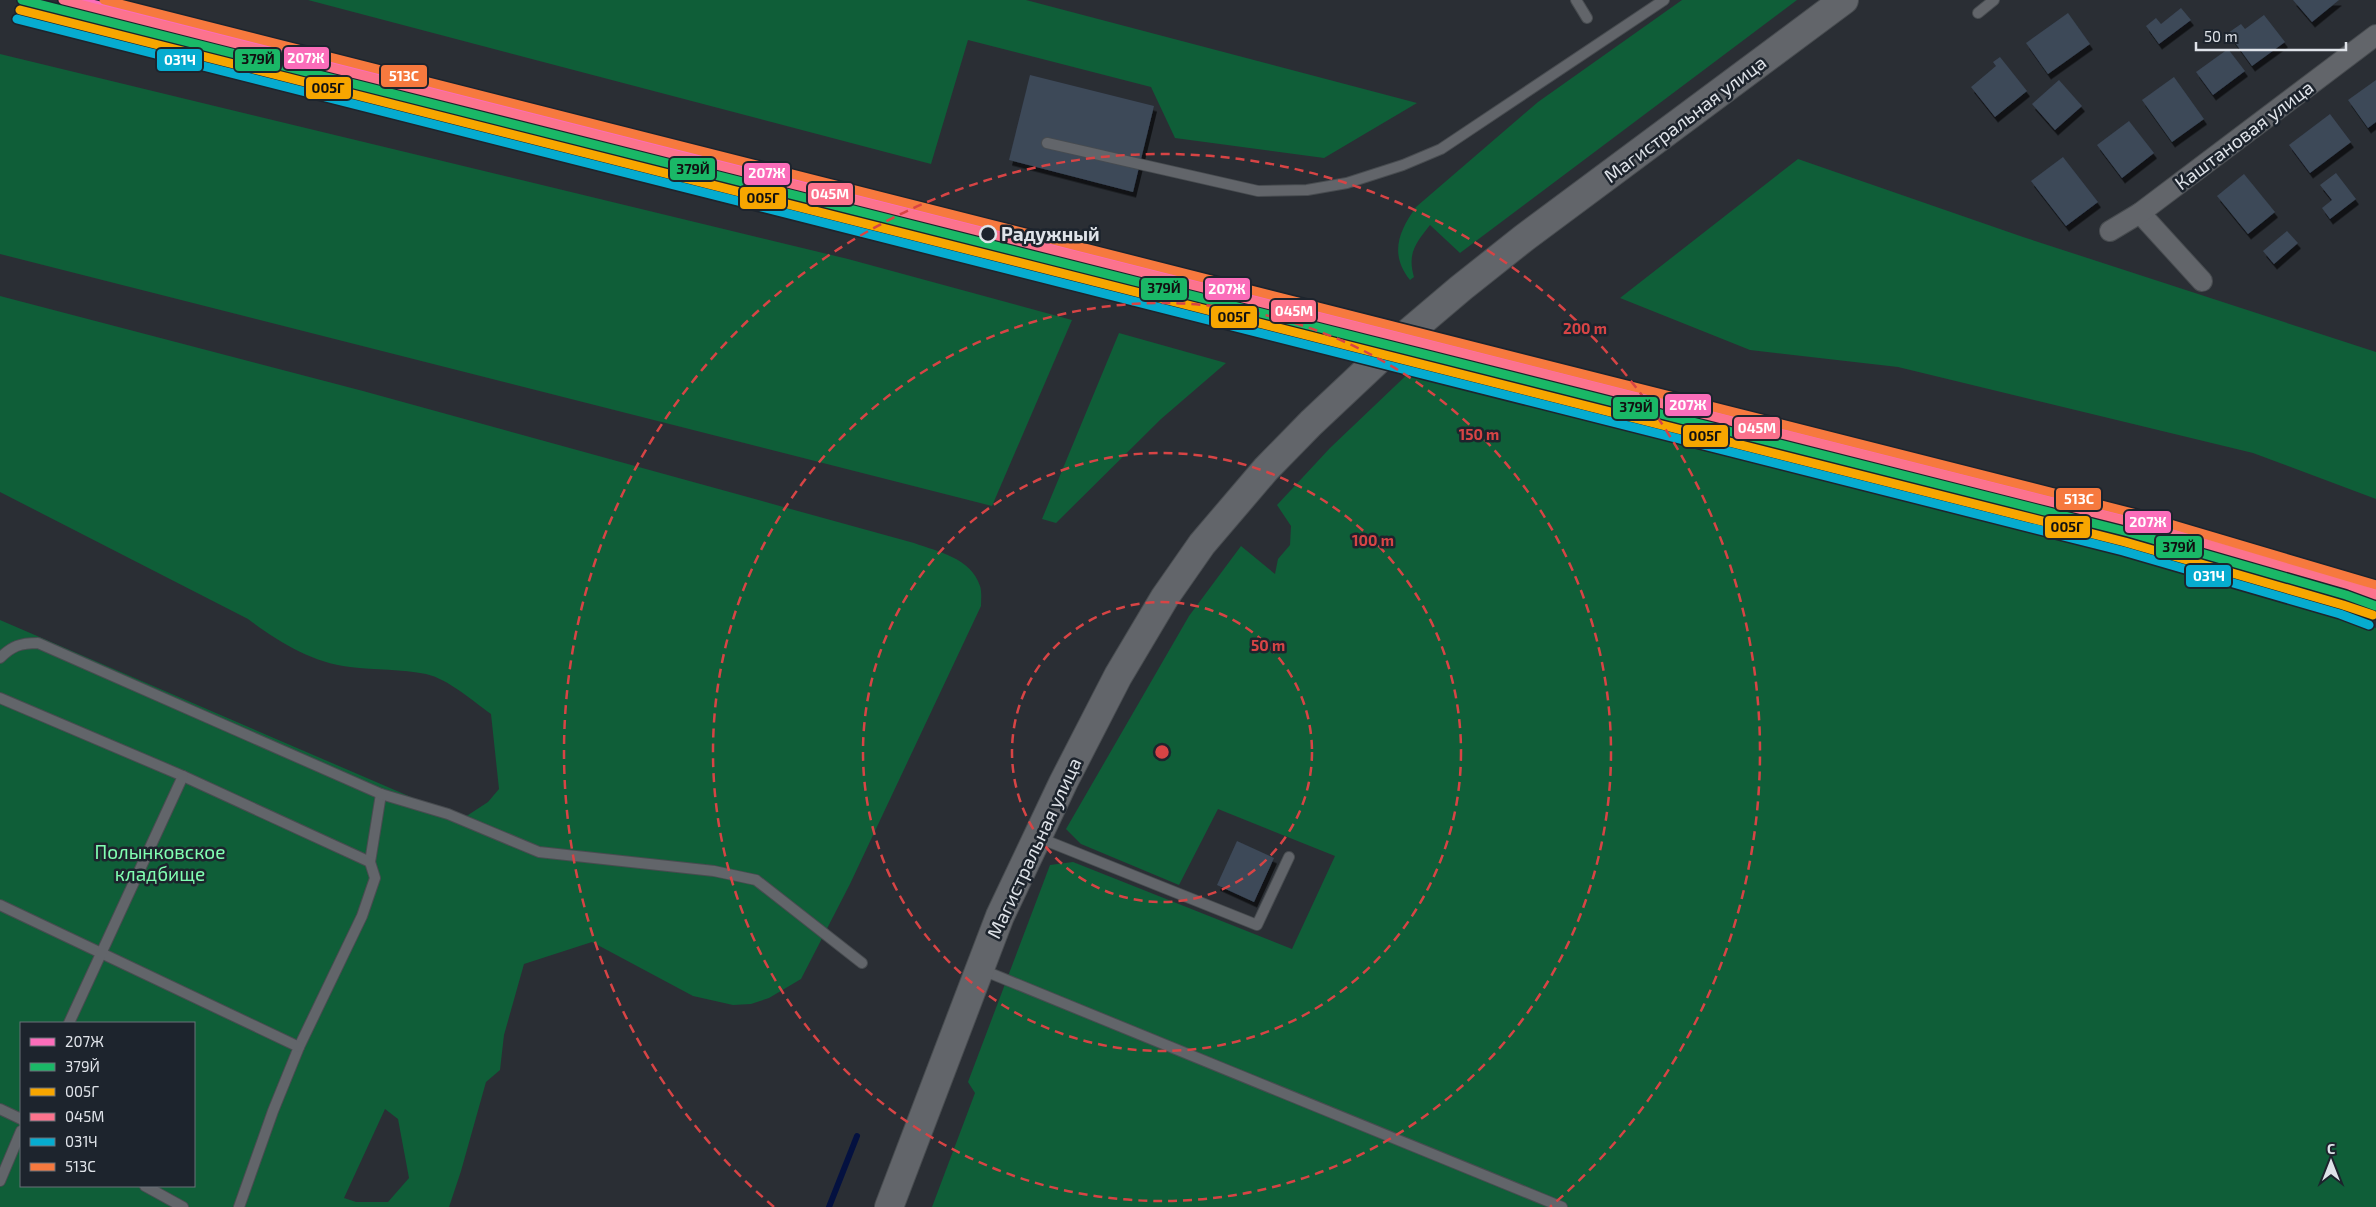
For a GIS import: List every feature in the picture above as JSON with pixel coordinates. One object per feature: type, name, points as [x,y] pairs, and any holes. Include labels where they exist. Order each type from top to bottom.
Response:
[{"type":"main road","name":"Магистральная улица","points":[[888,1207],[979,968],[1000,916],[1037,837],[1122,668],[1165,597],[1202,544],[1266,469],[1388,351],[1461,288],[1524,238],[1844,0]]},
{"type":"street","name":"Каштановая улица","points":[[2110,231],[2140,213],[2375,37]]},
{"type":"street","points":[[2140,213],[2202,280]]},
{"type":"lane","points":[[1576,0],[1587,18]]},
{"type":"lane","points":[[1047,143],[1258,191],[1307,190],[1347,183],[1403,165],[1441,149],[1664,0]]},
{"type":"lane","points":[[1978,13],[1994,0]]},
{"type":"lane","points":[[0,658],[10,648],[23,643],[38,644],[381,794],[448,814],[539,852],[714,871],[756,880],[862,963]]},
{"type":"lane","points":[[0,698],[183,776],[370,862]]},
{"type":"lane","points":[[69,1022],[183,776]]},
{"type":"lane","points":[[238,1207],[299,1047],[362,916],[375,878],[370,862],[381,794]]},
{"type":"lane","points":[[1037,837],[1257,925],[1289,857]]},
{"type":"lane","points":[[0,905],[299,1047]]},
{"type":"lane","points":[[979,968],[1562,1207]]},
{"type":"lane","points":[[0,1109],[20,1119]]},
{"type":"lane","points":[[0,1181],[20,1133]]},
{"type":"lane","points":[[147,1187],[183,1207]]},
{"type":"green space","points":[[308,0],[1026,0],[1417,103],[1324,158],[1175,138],[1151,87],[968,40],[931,164]]},
{"type":"green space","points":[[1682,0],[1797,0],[1460,253],[1430,225],[1414,249],[1412,269],[1414,277],[1410,280],[1400,261],[1398,252],[1401,234],[1416,207],[1538,102]]},
{"type":"green space","points":[[0,54],[848,259],[1072,320],[992,506],[0,254]]},
{"type":"green space","points":[[1798,159],[2023,237],[2376,352],[2376,499],[2253,453],[1898,367],[1750,350],[1620,298]]},
{"type":"green space","name":"Полынковское кладбище","points":[[0,296],[363,391],[914,543],[962,562],[976,576],[981,593],[981,606],[850,884],[801,979],[769,998],[751,1004],[733,1005],[693,996],[592,942],[524,964],[504,1035],[500,1070],[486,1082],[449,1207],[0,1207],[0,620],[462,819],[488,802],[499,789],[491,714],[451,685],[426,674],[350,667],[322,661],[296,650],[248,619],[0,492]],"holes":[[[385,1109],[398,1119],[409,1178],[388,1202],[356,1202],[344,1198]]]},
{"type":"green space","points":[[1119,333],[1226,363],[1161,419],[1056,523],[1042,519]]},
{"type":"green space","points":[[1415,367],[2067,533],[2308,601],[2376,628],[2376,1207],[932,1207],[975,1093],[968,1082],[1050,865],[1073,862],[1292,949],[1335,856],[1218,809],[1179,885],[1081,844],[1066,829],[1189,616],[1241,546],[1275,574],[1278,559],[1290,545],[1291,526],[1277,505],[1330,448]]},
{"type":"building","points":[[2293,0],[2339,0],[2312,22]]},
{"type":"building","points":[[2181,8],[2191,20],[2159,44],[2146,26],[2156,18],[2161,24]]},
{"type":"building","points":[[2068,13],[2090,44],[2048,74],[2026,43]]},
{"type":"building","points":[[2264,15],[2285,42],[2252,66],[2228,33],[2241,24],[2245,29]]},
{"type":"building","points":[[2228,49],[2245,71],[2213,95],[2196,72]]},
{"type":"building","points":[[2000,57],[2027,91],[1995,117],[1971,87],[1996,66],[1993,62]]},
{"type":"building","points":[[1030,75],[1154,106],[1133,192],[1009,160]]},
{"type":"building","points":[[2174,77],[2204,119],[2172,142],[2142,100]]},
{"type":"building","points":[[2059,80],[2082,106],[2055,130],[2032,104]]},
{"type":"building","points":[[2376,80],[2376,122],[2368,128],[2348,100]]},
{"type":"building","points":[[2330,114],[2351,142],[2310,173],[2289,145]]},
{"type":"building","points":[[2129,121],[2154,153],[2122,178],[2097,145]]},
{"type":"building","points":[[2063,157],[2098,202],[2066,226],[2031,181]]},
{"type":"building","points":[[2336,173],[2356,199],[2330,219],[2322,208],[2332,200],[2320,185]]},
{"type":"building","points":[[2244,174],[2275,212],[2248,234],[2217,196]]},
{"type":"building","points":[[2287,231],[2298,243],[2274,264],[2263,251]]},
{"type":"building","points":[[1237,841],[1274,858],[1254,902],[1217,885]]},
{"type":"waterway","points":[[829,1207],[857,1136]]},
{"type":"transit line","name":"379Й","points":[[22,0],[2128,532],[2346,595],[2376,606]]},
{"type":"transit line","name":"045М","points":[[63,0],[2130,522],[2349,585],[2376,595]]},
{"type":"transit line","name":"207Ж","points":[[76,0],[2034,492],[2230,544],[2376,589]]},
{"type":"transit line","name":"513С","points":[[104,0],[2133,513],[2376,585]]},
{"type":"transit line","name":"005Г","points":[[20,10],[2125,542],[2373,615]]},
{"type":"transit line","name":"031Ч","points":[[17,19],[2123,551],[2340,614],[2369,625]]},
{"type":"place","name":"Радужный","points":[[988,234]]}]
